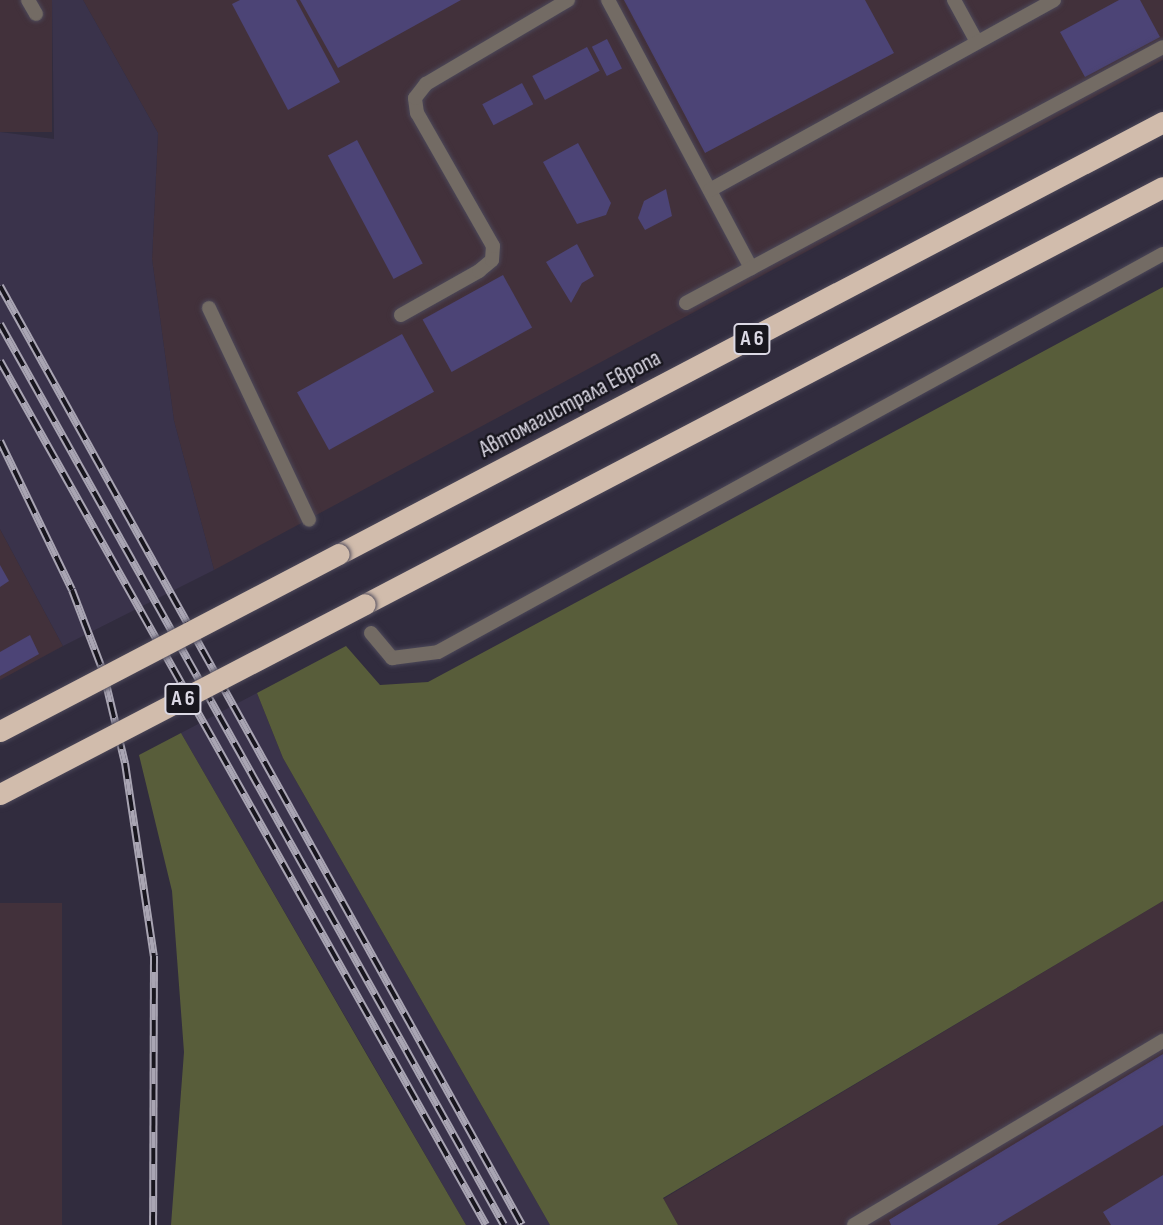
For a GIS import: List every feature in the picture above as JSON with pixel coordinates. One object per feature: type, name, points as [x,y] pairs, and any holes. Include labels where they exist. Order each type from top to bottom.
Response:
[{"type":"highway","points":[[1088,163],[1163,115]]},
{"type":"highway","name":"Автомагистрала Европа","points":[[0,732],[1163,122]]},
{"type":"highway","name":"A 6","points":[[0,794],[1163,188]]},
{"type":"lane","points":[[28,0],[36,14]]},
{"type":"lane","points":[[401,315],[479,271],[492,260],[493,246],[417,113],[415,98],[426,83],[568,0]]},
{"type":"lane","points":[[608,0],[751,268]]},
{"type":"lane","points":[[954,0],[977,42]]},
{"type":"lane","points":[[710,190],[1054,0]]},
{"type":"lane","points":[[686,303],[1163,47]]},
{"type":"lane","points":[[371,634],[391,658],[438,652],[1163,254]]},
{"type":"lane","points":[[209,308],[309,520]]},
{"type":"lane","points":[[854,1225],[1163,1041]]},
{"type":"shaded area","points":[[0,0],[52,0],[52,132],[0,132]]},
{"type":"shaded area","points":[[52,0],[83,0],[158,133],[152,259],[174,421],[214,570],[63,646],[0,529],[0,132],[54,139]]},
{"type":"shaded area","points":[[83,0],[1163,0],[1163,60],[214,570],[174,421],[152,259],[158,133]]},
{"type":"shaded area","points":[[0,529],[63,646],[0,680]]},
{"type":"shaded area","points":[[257,693],[283,758],[550,1225],[466,1225],[181,733]]},
{"type":"shaded area","points":[[1163,901],[1163,1225],[678,1225],[663,1199]]},
{"type":"shaded area","points":[[0,903],[62,903],[62,1225],[0,1225]]},
{"type":"green space","points":[[1163,287],[1163,901],[663,1198],[678,1225],[550,1225],[283,758],[257,693],[346,646],[380,685],[428,682]]},
{"type":"green space","points":[[181,733],[466,1225],[171,1225],[184,1052],[172,891],[139,755]]},
{"type":"building","points":[[240,0],[296,0],[340,82],[288,110],[232,4]]},
{"type":"building","points":[[300,0],[461,0],[338,68]]},
{"type":"building","points":[[624,0],[865,0],[894,53],[705,153]]},
{"type":"building","points":[[1119,0],[1140,0],[1160,37],[1085,77],[1060,32]]},
{"type":"building","points":[[607,39],[622,68],[607,76],[592,47]]},
{"type":"building","points":[[587,47],[600,71],[545,100],[532,76]]},
{"type":"building","points":[[522,83],[533,104],[494,125],[482,104]]},
{"type":"building","points":[[357,140],[423,264],[394,279],[328,155]]},
{"type":"building","points":[[578,143],[611,203],[606,215],[577,224],[543,162]]},
{"type":"building","points":[[666,189],[672,216],[645,230],[638,218],[644,201]]},
{"type":"building","points":[[577,244],[594,276],[582,283],[571,303],[546,262]]},
{"type":"building","points":[[503,275],[532,327],[452,372],[423,320]]},
{"type":"building","points":[[402,334],[434,392],[329,450],[297,392]]},
{"type":"building","points":[[0,565],[9,581],[0,587]]},
{"type":"building","points":[[30,635],[39,654],[0,676],[0,652]]},
{"type":"building","points":[[1163,1054],[1163,1125],[997,1225],[891,1225],[889,1220]]},
{"type":"building","points":[[1163,1175],[1163,1225],[1111,1225],[1103,1212]]},
{"type":"railway","points":[[0,286],[522,1225]]},
{"type":"railway","points":[[0,324],[504,1225]]},
{"type":"railway","points":[[0,361],[486,1225]]},
{"type":"railway","points":[[0,441],[72,590],[103,671],[125,763],[154,956],[153,1225]]}]
